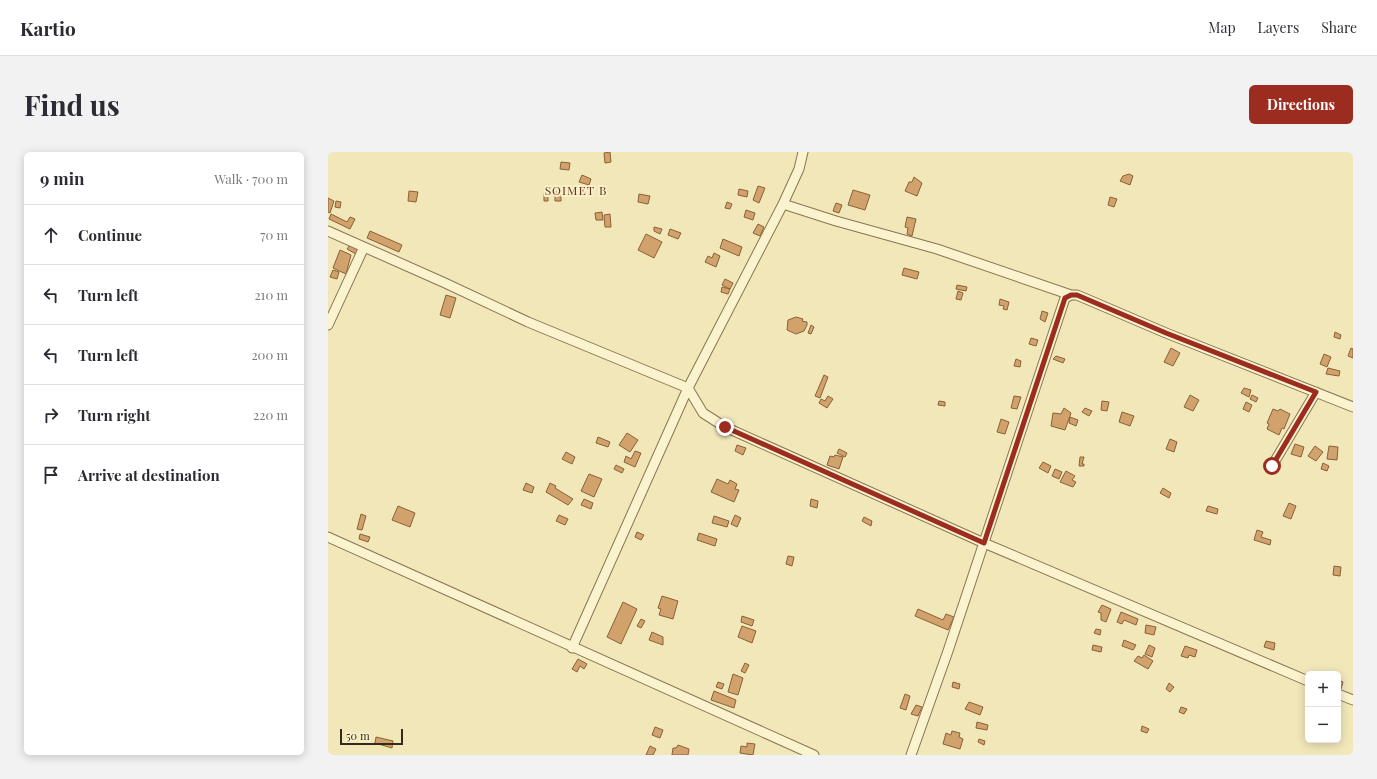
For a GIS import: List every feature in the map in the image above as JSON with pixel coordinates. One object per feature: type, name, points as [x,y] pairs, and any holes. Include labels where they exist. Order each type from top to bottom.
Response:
[{"type":"street","points":[[572,648],[688,388],[783,204],[799,169],[803,152]]},
{"type":"street","points":[[783,204],[836,221],[937,249],[1071,295],[1077,295],[1166,333],[1353,407]]},
{"type":"street","points":[[328,231],[528,322],[688,388],[703,412],[725,427],[984,543],[1305,680]]},
{"type":"street","points":[[328,325],[364,247]]},
{"type":"street","points":[[911,755],[948,651],[1065,298],[1071,295]]},
{"type":"street","points":[[1272,466],[1316,392]]},
{"type":"street","points":[[328,537],[572,648],[814,755]]},
{"type":"street","points":[[1341,695],[1353,700]]},
{"type":"building","points":[[610,152],[611,162],[605,163],[604,153]]},
{"type":"building","points":[[561,162],[570,163],[569,170],[560,169]]},
{"type":"building","points":[[1129,174],[1133,176],[1130,185],[1120,181],[1123,176]]},
{"type":"building","points":[[582,175],[591,179],[589,185],[579,182]]},
{"type":"building","points":[[914,177],[922,183],[917,196],[905,191],[909,182],[912,182]]},
{"type":"building","points":[[758,186],[765,188],[759,203],[753,200]]},
{"type":"building","points":[[739,189],[748,191],[747,197],[738,195]]},
{"type":"building","points":[[853,190],[870,195],[865,210],[848,205]]},
{"type":"building","points":[[409,191],[418,192],[416,202],[408,201]]},
{"type":"building","points":[[555,192],[561,192],[561,201],[555,201]]},
{"type":"building","points":[[544,193],[548,193],[548,201],[544,201]]},
{"type":"building","points":[[639,194],[650,196],[648,204],[638,202]]},
{"type":"building","points":[[1110,197],[1117,199],[1114,207],[1108,205]]},
{"type":"building","points":[[328,198],[334,201],[330,213],[328,212]]},
{"type":"building","points":[[336,201],[341,202],[340,208],[335,207]]},
{"type":"building","points":[[727,202],[732,204],[730,209],[725,208]]},
{"type":"building","points":[[836,203],[842,205],[839,213],[833,211]]},
{"type":"building","points":[[746,210],[755,213],[753,220],[744,217]]},
{"type":"building","points":[[602,212],[603,220],[596,220],[595,213]]},
{"type":"building","points":[[331,214],[347,222],[350,217],[355,219],[350,229],[329,219]]},
{"type":"building","points":[[610,214],[611,227],[605,227],[604,215]]},
{"type":"building","points":[[907,217],[916,219],[912,236],[907,234],[908,228],[905,227]]},
{"type":"building","points":[[758,224],[764,227],[760,236],[753,233]]},
{"type":"building","points":[[654,227],[662,229],[660,234],[654,231]]},
{"type":"building","points":[[670,229],[681,233],[678,239],[668,235]]},
{"type":"building","points":[[370,231],[402,245],[399,252],[367,238]]},
{"type":"building","points":[[646,234],[662,242],[654,258],[638,250]]},
{"type":"building","points":[[723,239],[742,247],[739,256],[720,248]]},
{"type":"building","points":[[350,245],[359,250],[356,254],[347,249]]},
{"type":"building","points":[[340,250],[351,255],[346,274],[333,268]]},
{"type":"building","points":[[714,253],[720,256],[716,267],[705,262],[708,256],[712,258]]},
{"type":"building","points":[[904,268],[919,272],[917,279],[902,275]]},
{"type":"building","points":[[333,270],[339,272],[337,279],[330,277]]},
{"type":"building","points":[[725,279],[733,283],[730,289],[722,285]]},
{"type":"building","points":[[957,285],[967,287],[966,291],[956,289]]},
{"type":"building","points":[[722,287],[730,289],[728,294],[721,292]]},
{"type":"building","points":[[958,291],[963,293],[961,300],[956,299]]},
{"type":"building","points":[[446,295],[456,298],[450,318],[440,315]]},
{"type":"building","points":[[1000,299],[1009,302],[1007,310],[1003,309],[1004,306],[999,305]]},
{"type":"building","points":[[1042,311],[1048,313],[1045,322],[1040,319]]},
{"type":"building","points":[[796,317],[803,319],[802,321],[807,322],[807,325],[804,331],[796,334],[787,330],[788,320]]},
{"type":"building","points":[[811,325],[814,327],[811,334],[808,333]]},
{"type":"building","points":[[1335,332],[1341,335],[1340,339],[1334,337]]},
{"type":"building","points":[[1031,338],[1038,340],[1036,346],[1029,344]]},
{"type":"building","points":[[1171,348],[1180,353],[1173,366],[1164,362]]},
{"type":"building","points":[[1351,348],[1353,349],[1353,358],[1348,356]]},
{"type":"building","points":[[1324,354],[1331,357],[1327,367],[1320,364]]},
{"type":"building","points":[[1056,356],[1065,359],[1063,363],[1053,359]]},
{"type":"building","points":[[1016,359],[1021,361],[1020,367],[1014,366]]},
{"type":"building","points":[[1328,368],[1340,371],[1339,376],[1326,374]]},
{"type":"building","points":[[824,375],[828,377],[820,398],[815,396]]},
{"type":"building","points":[[1244,388],[1251,390],[1249,397],[1241,393]]},
{"type":"building","points":[[1190,395],[1199,400],[1193,411],[1184,407]]},
{"type":"building","points":[[1252,395],[1258,398],[1256,402],[1250,399]]},
{"type":"building","points":[[828,396],[833,399],[827,408],[819,403],[821,399],[825,401]]},
{"type":"building","points":[[1014,396],[1021,397],[1017,409],[1011,408]]},
{"type":"building","points":[[939,401],[945,402],[945,406],[938,405]]},
{"type":"building","points":[[1102,401],[1109,402],[1107,411],[1101,410]]},
{"type":"building","points":[[1246,402],[1252,405],[1249,412],[1243,409]]},
{"type":"building","points":[[1064,408],[1071,413],[1065,430],[1051,426],[1053,413],[1061,414]]},
{"type":"building","points":[[1085,408],[1092,411],[1089,416],[1082,412]]},
{"type":"building","points":[[1273,409],[1278,411],[1280,409],[1290,414],[1284,429],[1282,428],[1279,435],[1267,429],[1269,424],[1267,423]]},
{"type":"building","points":[[1122,412],[1134,416],[1130,426],[1119,422]]},
{"type":"building","points":[[1070,417],[1078,420],[1076,426],[1069,423]]},
{"type":"building","points":[[1001,419],[1009,422],[1005,434],[997,432]]},
{"type":"building","points":[[627,433],[638,440],[630,452],[619,445]]},
{"type":"building","points":[[598,437],[610,442],[608,447],[596,443]]},
{"type":"building","points":[[1170,439],[1177,442],[1174,452],[1166,449]]},
{"type":"building","points":[[1295,444],[1304,447],[1301,457],[1291,454]]},
{"type":"building","points":[[737,445],[746,448],[743,455],[735,451]]},
{"type":"building","points":[[1315,446],[1323,452],[1316,461],[1308,456]]},
{"type":"building","points":[[1329,446],[1338,447],[1337,460],[1327,459]]},
{"type":"building","points":[[839,449],[847,453],[845,457],[837,453]]},
{"type":"building","points":[[635,451],[641,453],[635,467],[624,462],[626,456],[631,459]]},
{"type":"building","points":[[566,452],[575,457],[572,464],[562,459]]},
{"type":"building","points":[[835,455],[843,457],[839,469],[827,465],[830,456],[834,457]]},
{"type":"building","points":[[1080,457],[1084,457],[1082,464],[1084,464],[1084,466],[1079,466]]},
{"type":"building","points":[[1043,462],[1051,466],[1048,473],[1039,468]]},
{"type":"building","points":[[1323,463],[1329,466],[1327,471],[1321,469]]},
{"type":"building","points":[[616,465],[624,469],[622,473],[614,469]]},
{"type":"building","points":[[1055,469],[1062,472],[1059,479],[1052,476]]},
{"type":"building","points":[[1066,471],[1075,476],[1072,480],[1076,482],[1073,487],[1060,482]]},
{"type":"building","points":[[589,474],[602,479],[594,497],[581,491]]},
{"type":"building","points":[[717,479],[728,484],[730,480],[737,484],[735,489],[739,490],[734,502],[711,492]]},
{"type":"building","points":[[526,483],[534,487],[532,493],[523,490]]},
{"type":"building","points":[[550,483],[556,486],[555,488],[573,499],[568,505],[546,492]]},
{"type":"building","points":[[1163,488],[1171,493],[1169,498],[1160,493]]},
{"type":"building","points":[[584,499],[593,503],[591,509],[581,505]]},
{"type":"building","points":[[811,499],[818,501],[817,508],[810,506]]},
{"type":"building","points":[[1289,503],[1296,506],[1291,519],[1283,516]]},
{"type":"building","points":[[398,506],[415,513],[410,527],[392,520]]},
{"type":"building","points":[[1208,506],[1218,509],[1217,514],[1206,511]]},
{"type":"building","points":[[361,514],[366,516],[362,530],[357,529]]},
{"type":"building","points":[[559,515],[568,519],[565,525],[556,521]]},
{"type":"building","points":[[735,515],[741,518],[737,527],[731,524]]},
{"type":"building","points":[[714,516],[729,521],[727,527],[712,523]]},
{"type":"building","points":[[864,517],[872,521],[871,526],[862,521]]},
{"type":"building","points":[[1257,530],[1263,532],[1261,537],[1271,540],[1270,545],[1254,540]]},
{"type":"building","points":[[637,532],[644,535],[641,540],[635,537]]},
{"type":"building","points":[[699,533],[717,539],[715,546],[697,540]]},
{"type":"building","points":[[360,534],[370,537],[368,542],[359,539]]},
{"type":"building","points":[[788,556],[794,557],[792,566],[786,564]]},
{"type":"building","points":[[1334,566],[1341,567],[1340,576],[1333,575]]},
{"type":"building","points":[[662,596],[678,601],[673,619],[659,615],[661,609],[658,608]]},
{"type":"building","points":[[623,602],[637,609],[621,644],[607,637]]},
{"type":"building","points":[[1102,605],[1111,609],[1106,622],[1101,620],[1101,613],[1098,612]]},
{"type":"building","points":[[918,609],[943,620],[946,614],[954,617],[948,630],[915,616]]},
{"type":"building","points":[[1121,612],[1138,619],[1136,625],[1124,620],[1122,624],[1117,622]]},
{"type":"building","points":[[742,616],[754,620],[752,626],[741,622]]},
{"type":"building","points":[[641,619],[645,621],[641,628],[637,626]]},
{"type":"building","points":[[1146,625],[1156,627],[1154,635],[1145,633]]},
{"type":"building","points":[[742,626],[756,631],[752,643],[738,637]]},
{"type":"building","points":[[1096,629],[1101,630],[1100,635],[1094,633]]},
{"type":"building","points":[[652,632],[663,637],[663,645],[649,640]]},
{"type":"building","points":[[1124,640],[1136,645],[1133,650],[1122,646]]},
{"type":"building","points":[[1266,641],[1275,643],[1274,650],[1264,647]]},
{"type":"building","points":[[1093,645],[1102,647],[1101,652],[1092,650]]},
{"type":"building","points":[[1149,645],[1155,648],[1152,657],[1145,654]]},
{"type":"building","points":[[1185,646],[1197,650],[1195,657],[1189,655],[1188,658],[1181,656]]},
{"type":"building","points":[[1144,655],[1153,661],[1148,669],[1134,661],[1138,656],[1142,658]]},
{"type":"building","points":[[578,659],[587,664],[584,669],[580,666],[577,672],[572,669]]},
{"type":"building","points":[[745,663],[749,665],[745,673],[741,671]]},
{"type":"building","points":[[733,674],[743,678],[738,695],[728,692]]},
{"type":"building","points":[[718,682],[724,684],[722,689],[716,687]]},
{"type":"building","points":[[953,682],[960,684],[959,689],[952,687]]},
{"type":"building","points":[[1169,683],[1174,687],[1170,692],[1166,689]]},
{"type":"building","points":[[714,691],[736,700],[734,708],[711,700]]},
{"type":"building","points":[[905,694],[910,696],[906,710],[900,708]]},
{"type":"building","points":[[969,702],[983,707],[980,715],[965,709]]},
{"type":"building","points":[[916,705],[922,707],[918,716],[911,714]]},
{"type":"building","points":[[1181,707],[1187,709],[1184,714],[1179,712]]},
{"type":"building","points":[[977,722],[988,725],[987,730],[976,728]]},
{"type":"building","points":[[1142,726],[1149,729],[1147,733],[1141,731]]},
{"type":"building","points":[[655,727],[663,730],[660,738],[652,735]]},
{"type":"building","points":[[952,731],[960,733],[959,737],[963,739],[960,749],[943,744],[946,733],[951,735]]},
{"type":"building","points":[[376,737],[393,741],[392,748],[375,743]]},
{"type":"building","points":[[979,739],[985,741],[984,745],[978,742]]},
{"type":"building","points":[[747,743],[755,744],[753,755],[740,753],[741,746],[747,747]]},
{"type":"building","points":[[678,745],[689,749],[688,755],[672,755],[673,748],[676,748]]},
{"type":"building","points":[[650,746],[656,749],[653,755],[646,755]]},
{"type":"district","name":"SOIMET B","points":[[576,190]]},
{"type":"route","points":[[725,427],[984,543],[1065,298],[1071,295],[1077,295],[1166,333],[1316,392],[1272,466]]}]
